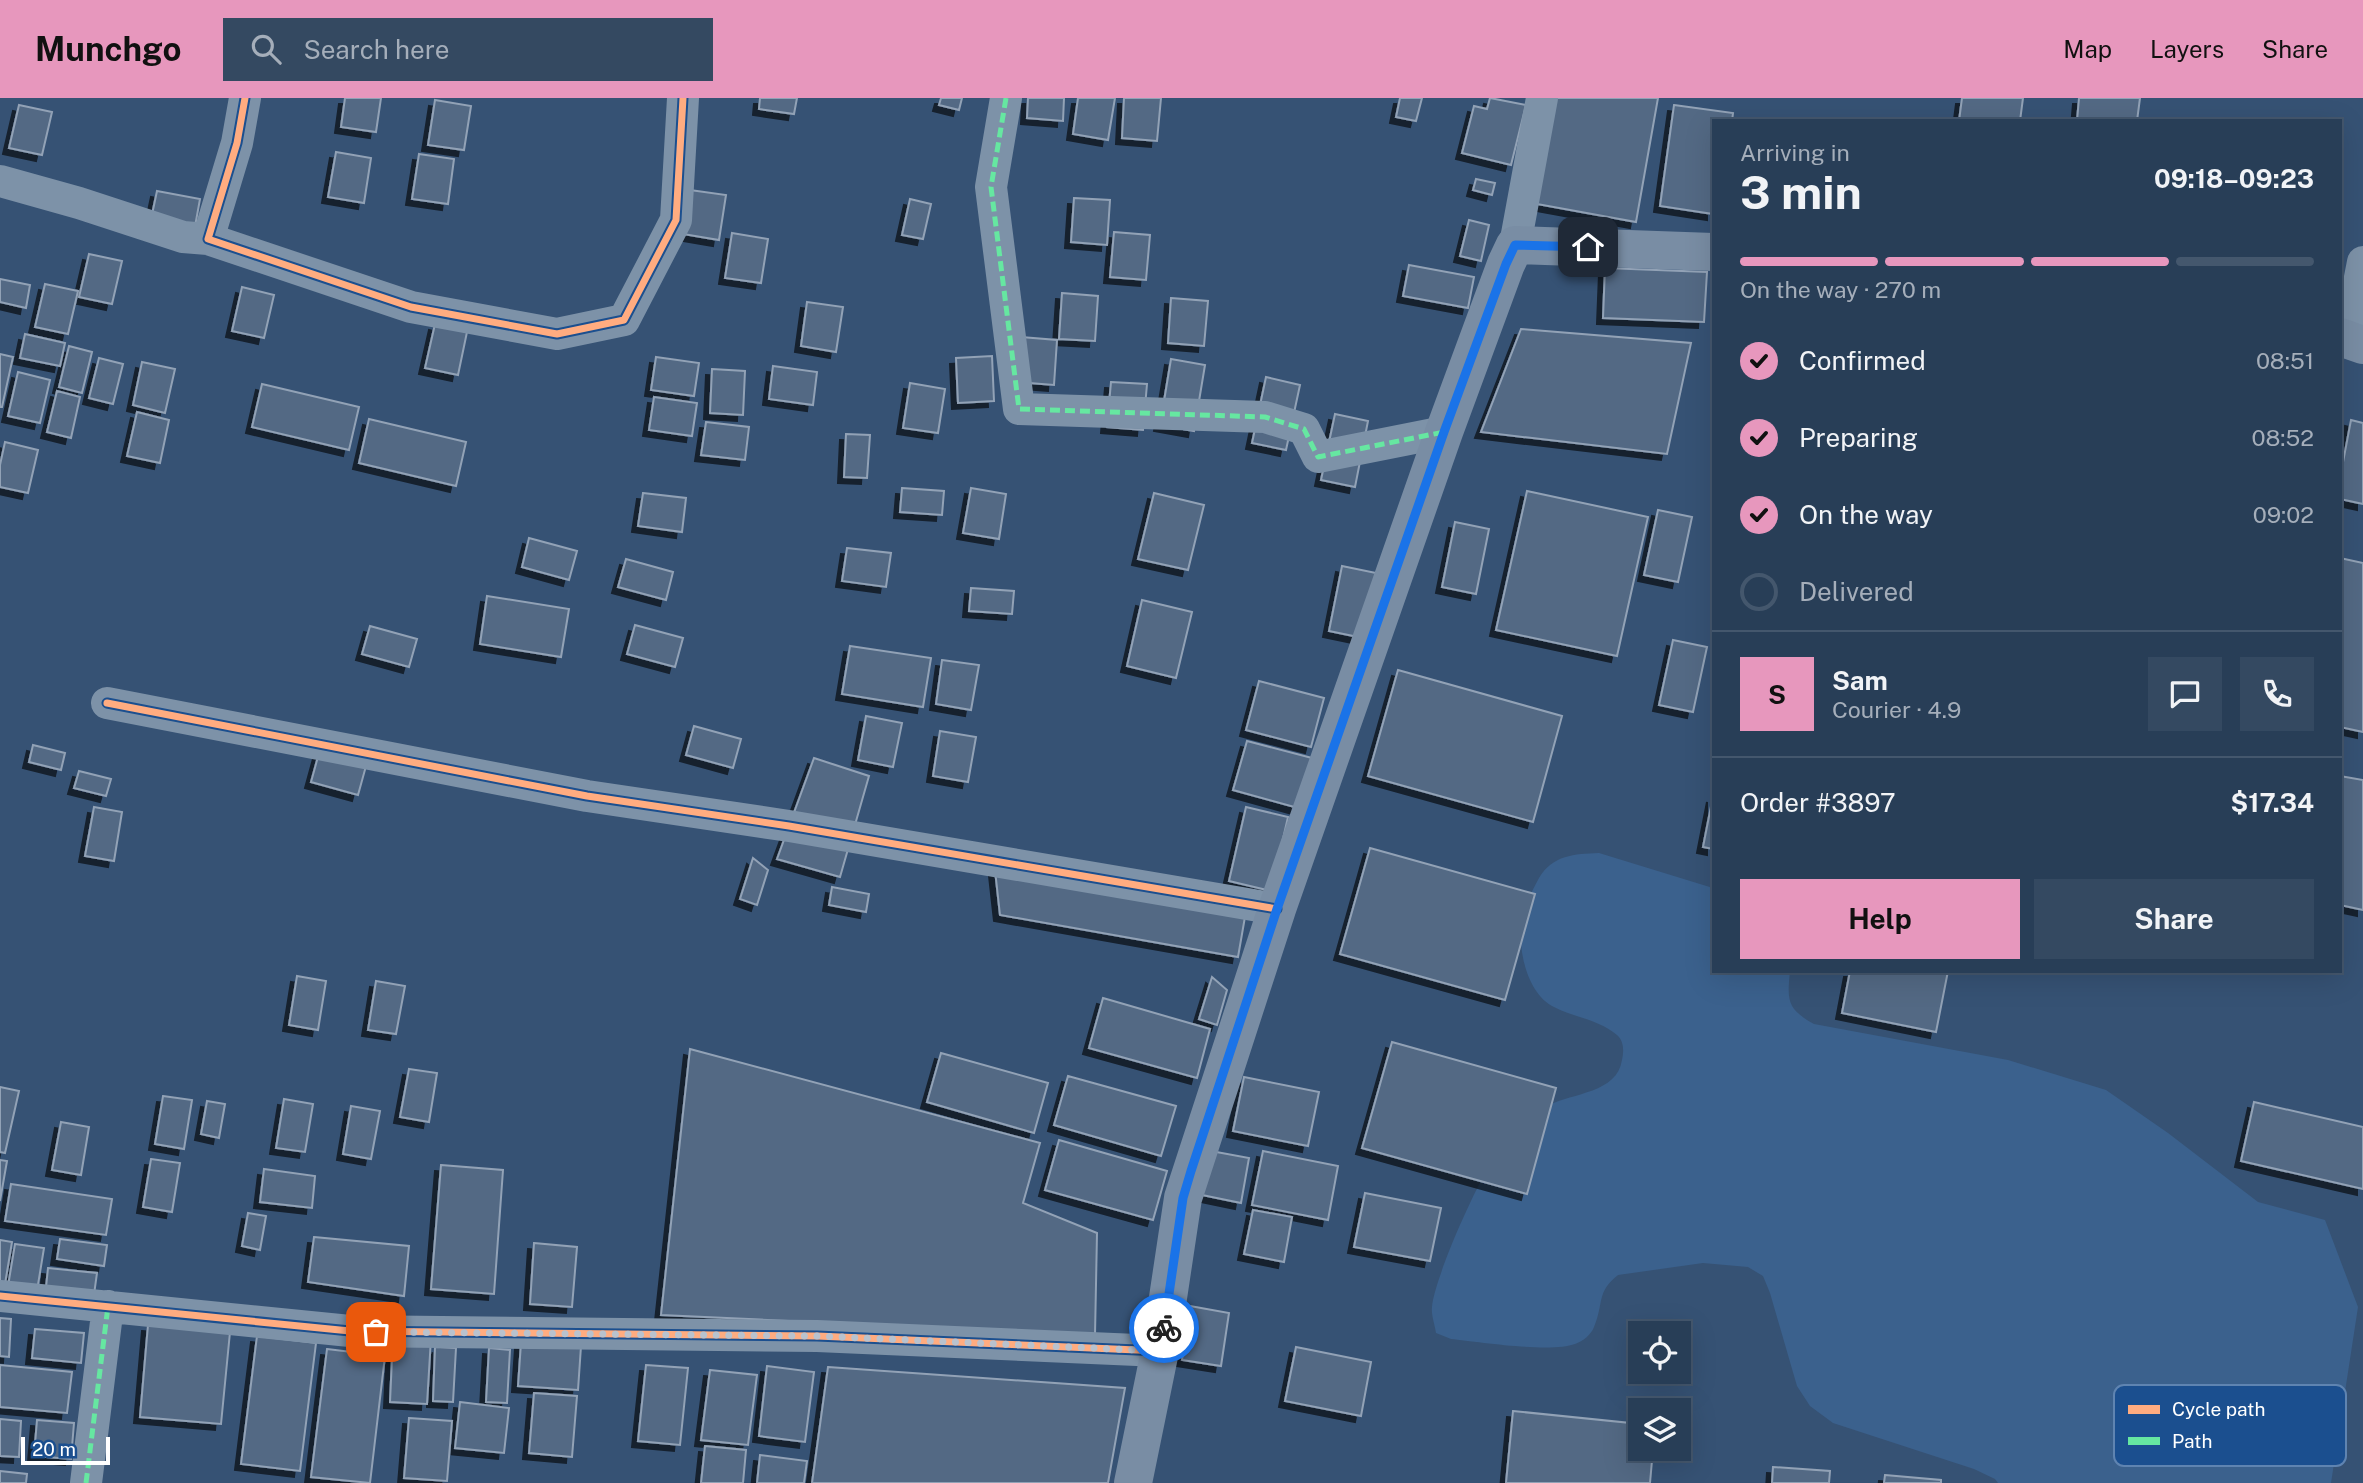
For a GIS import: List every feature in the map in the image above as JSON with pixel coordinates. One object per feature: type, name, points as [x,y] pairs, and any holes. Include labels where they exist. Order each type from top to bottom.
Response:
[{"type":"main road","points":[[1133,1483],[1160,1351],[1183,1198],[1277,909],[1444,432],[1515,245],[1712,252]]},
{"type":"street","points":[[208,239],[237,143],[245,98]]},
{"type":"street","points":[[0,181],[183,237],[208,239],[411,307],[556,334],[624,320],[676,220],[683,98]]},
{"type":"street","points":[[1006,98],[991,187],[1019,409],[1265,417],[1304,429],[1318,457],[1444,432]]},
{"type":"street","points":[[1515,245],[1542,98]]},
{"type":"street","points":[[2350,340],[2363,262]]},
{"type":"street","points":[[107,703],[587,796],[789,826],[1277,909]]},
{"type":"street","points":[[0,1296],[350,1331],[817,1336],[1160,1351]]},
{"type":"street","points":[[86,1483],[108,1306]]},
{"type":"water","points":[[1599,853],[1712,888],[1712,973],[1790,973],[1791,1003],[1798,1014],[1814,1024],[2008,1060],[2106,1090],[2168,1133],[2258,1202],[2325,1220],[2358,1307],[2346,1385],[2114,1385],[2114,1466],[2334,1466],[2331,1483],[1998,1483],[1974,1469],[1833,1423],[1810,1406],[1797,1386],[1763,1276],[1748,1267],[1703,1263],[1618,1275],[1603,1293],[1591,1333],[1578,1343],[1564,1346],[1496,1344],[1451,1339],[1436,1333],[1432,1307],[1442,1270],[1464,1216],[1501,1146],[1515,1130],[1549,1105],[1603,1086],[1618,1071],[1622,1060],[1622,1043],[1610,1030],[1554,1007],[1544,1000],[1529,978],[1522,951],[1524,912],[1539,878],[1558,860]]},
{"type":"building","points":[[345,98],[381,98],[376,132],[341,127]]},
{"type":"building","points":[[760,98],[797,98],[794,114],[759,109]]},
{"type":"building","points":[[941,98],[962,98],[959,110],[939,105]]},
{"type":"building","points":[[1028,98],[1064,98],[1063,121],[1027,118]]},
{"type":"building","points":[[1078,98],[1115,98],[1108,140],[1073,134]]},
{"type":"building","points":[[1124,98],[1161,98],[1157,141],[1122,138]]},
{"type":"building","points":[[1400,98],[1422,98],[1416,121],[1396,117]]},
{"type":"building","points":[[1490,98],[1526,105],[1511,165],[1462,153],[1474,106],[1487,109]]},
{"type":"building","points":[[1555,98],[1658,98],[1636,222],[1537,204]]},
{"type":"building","points":[[1962,98],[2023,98],[2020,119],[1959,119]]},
{"type":"building","points":[[2079,98],[2140,98],[2137,119],[2077,119]]},
{"type":"building","points":[[435,100],[471,106],[464,150],[428,145]]},
{"type":"building","points":[[19,105],[52,112],[42,155],[9,148]]},
{"type":"building","points":[[1674,105],[1733,113],[1732,119],[1712,119],[1712,214],[1660,206]]},
{"type":"building","points":[[336,152],[371,158],[364,203],[328,197]]},
{"type":"building","points":[[419,154],[454,159],[448,204],[412,199]]},
{"type":"building","points":[[1476,179],[1495,183],[1492,195],[1473,190]]},
{"type":"building","points":[[690,190],[726,195],[719,240],[683,234]]},
{"type":"building","points":[[157,191],[200,199],[194,232],[150,224]]},
{"type":"building","points":[[1074,198],[1110,200],[1107,245],[1071,242]]},
{"type":"building","points":[[910,199],[931,204],[923,239],[902,235]]},
{"type":"building","points":[[1469,220],[1489,225],[1481,261],[1460,256]]},
{"type":"building","points":[[1114,232],[1150,235],[1146,280],[1110,277]]},
{"type":"building","points":[[732,233],[768,239],[761,283],[725,278]]},
{"type":"building","points":[[89,254],[122,261],[112,304],[79,297]]},
{"type":"building","points":[[1409,265],[1474,277],[1468,308],[1403,296]]},
{"type":"building","points":[[1605,268],[1707,272],[1704,322],[1603,318]]},
{"type":"building","points":[[0,279],[30,285],[26,308],[0,302]]},
{"type":"building","points":[[45,284],[78,291],[68,334],[35,327]]},
{"type":"building","points":[[242,287],[274,295],[264,338],[232,331]]},
{"type":"building","points":[[1062,293],[1098,296],[1095,341],[1059,339]]},
{"type":"building","points":[[1171,298],[1208,301],[1204,346],[1168,343]]},
{"type":"building","points":[[807,302],[843,307],[836,352],[801,346]]},
{"type":"building","points":[[435,324],[467,332],[458,375],[425,368]]},
{"type":"building","points":[[1521,329],[1691,343],[1667,454],[1481,432]]},
{"type":"building","points":[[25,334],[65,343],[60,366],[20,358]]},
{"type":"building","points":[[1021,337],[1057,340],[1054,385],[1017,382]]},
{"type":"building","points":[[69,346],[92,352],[82,393],[59,387]]},
{"type":"building","points":[[0,354],[13,357],[2,407],[0,407]]},
{"type":"building","points":[[992,356],[994,401],[958,403],[956,358]]},
{"type":"building","points":[[656,357],[699,363],[694,396],[651,390]]},
{"type":"building","points":[[99,358],[123,364],[113,404],[89,398]]},
{"type":"building","points":[[1171,359],[1205,365],[1194,431],[1160,425]]},
{"type":"building","points":[[142,362],[175,369],[165,413],[133,405]]},
{"type":"building","points":[[773,366],[817,372],[813,405],[769,399]]},
{"type":"building","points":[[712,369],[745,371],[743,415],[710,413]]},
{"type":"building","points":[[18,372],[50,380],[40,423],[8,416]]},
{"type":"building","points":[[1266,377],[1300,385],[1286,450],[1252,443]]},
{"type":"building","points":[[1111,382],[1147,384],[1143,430],[1107,427]]},
{"type":"building","points":[[910,383],[945,389],[938,433],[903,428]]},
{"type":"building","points":[[262,384],[359,407],[349,450],[252,427]]},
{"type":"building","points":[[57,391],[80,397],[71,438],[47,432]]},
{"type":"building","points":[[654,397],[697,403],[692,436],[649,430]]},
{"type":"building","points":[[137,412],[169,420],[160,463],[127,456]]},
{"type":"building","points":[[1335,414],[1368,421],[1355,487],[1321,480]]},
{"type":"building","points":[[369,419],[466,442],[456,486],[359,463]]},
{"type":"building","points":[[2351,420],[2363,423],[2363,504],[2342,499],[2342,467]]},
{"type":"building","points":[[706,422],[749,427],[745,460],[701,455]]},
{"type":"building","points":[[846,434],[870,435],[867,478],[844,477]]},
{"type":"building","points":[[5,442],[38,450],[28,493],[0,487],[0,465]]},
{"type":"building","points":[[902,488],[944,491],[942,515],[900,512]]},
{"type":"building","points":[[971,488],[1006,494],[999,539],[963,533]]},
{"type":"building","points":[[1527,491],[1648,517],[1617,656],[1496,630]]},
{"type":"building","points":[[643,493],[686,498],[682,532],[638,526]]},
{"type":"building","points":[[1154,493],[1204,505],[1188,570],[1138,559]]},
{"type":"building","points":[[1658,510],[1692,517],[1678,582],[1644,575]]},
{"type":"building","points":[[1455,522],[1489,529],[1476,594],[1442,587]]},
{"type":"building","points":[[529,538],[577,551],[569,580],[522,567]]},
{"type":"building","points":[[847,548],[891,553],[886,587],[842,581]]},
{"type":"building","points":[[2342,558],[2363,563],[2363,732],[2342,727]]},
{"type":"building","points":[[626,559],[673,572],[666,600],[618,587]]},
{"type":"building","points":[[1342,566],[1376,573],[1363,638],[1329,631]]},
{"type":"building","points":[[971,588],[1014,591],[1012,614],[969,611]]},
{"type":"building","points":[[487,596],[569,609],[561,657],[480,644]]},
{"type":"building","points":[[1142,600],[1192,612],[1176,678],[1127,666]]},
{"type":"building","points":[[635,625],[683,638],[675,667],[627,654]]},
{"type":"building","points":[[370,626],[417,639],[409,667],[362,654]]},
{"type":"building","points":[[1673,640],[1707,647],[1693,712],[1659,705]]},
{"type":"building","points":[[850,646],[931,658],[923,707],[842,694]]},
{"type":"building","points":[[942,660],[979,665],[971,710],[936,704]]},
{"type":"building","points":[[1398,670],[1562,716],[1533,822],[1368,776]]},
{"type":"building","points":[[1259,681],[1324,698],[1311,747],[1246,730]]},
{"type":"building","points":[[866,716],[902,723],[893,767],[858,760]]},
{"type":"building","points":[[694,726],[741,739],[733,768],[686,755]]},
{"type":"building","points":[[940,731],[976,737],[968,782],[933,776]]},
{"type":"building","points":[[1247,741],[1312,758],[1298,808],[1233,790]]},
{"type":"building","points":[[33,745],[65,753],[61,770],[29,762]]},
{"type":"building","points":[[319,753],[366,766],[358,795],[311,782]]},
{"type":"building","points":[[814,758],[869,776],[840,877],[777,859]]},
{"type":"building","points":[[79,771],[111,779],[106,796],[74,788]]},
{"type":"building","points":[[2342,776],[2363,780],[2363,910],[2342,905]]},
{"type":"building","points":[[1712,801],[1712,849],[1703,847]]},
{"type":"building","points":[[94,807],[122,812],[114,861],[85,856]]},
{"type":"building","points":[[1246,807],[1288,817],[1271,891],[1229,881]]},
{"type":"building","points":[[1370,848],[1535,894],[1505,1000],[1340,954]]},
{"type":"building","points":[[753,858],[768,870],[757,905],[740,899]]},
{"type":"building","points":[[995,870],[1246,911],[1238,957],[1000,915]]},
{"type":"building","points":[[832,887],[869,894],[866,912],[829,905]]},
{"type":"building","points":[[1850,973],[1948,973],[1936,1032],[1842,1013]]},
{"type":"building","points":[[297,976],[326,981],[318,1030],[289,1025]]},
{"type":"building","points":[[1212,977],[1227,990],[1217,1025],[1199,1019]]},
{"type":"building","points":[[376,981],[405,986],[396,1034],[368,1030]]},
{"type":"building","points":[[1103,998],[1210,1029],[1197,1078],[1089,1048]]},
{"type":"building","points":[[1392,1042],[1556,1088],[1527,1194],[1362,1148]]},
{"type":"building","points":[[690,1049],[1040,1143],[1023,1203],[1097,1233],[1095,1335],[661,1315]]},
{"type":"building","points":[[941,1053],[1048,1083],[1034,1133],[927,1102]]},
{"type":"building","points":[[409,1069],[437,1073],[429,1122],[400,1117]]},
{"type":"building","points":[[1068,1076],[1176,1106],[1161,1156],[1054,1125]]},
{"type":"building","points":[[1244,1077],[1319,1092],[1308,1146],[1233,1131]]},
{"type":"building","points":[[0,1087],[19,1091],[5,1153],[0,1152]]},
{"type":"building","points":[[163,1096],[192,1100],[184,1149],[155,1144]]},
{"type":"building","points":[[284,1099],[313,1104],[305,1152],[276,1148]]},
{"type":"building","points":[[207,1101],[225,1104],[219,1138],[201,1134]]},
{"type":"building","points":[[2254,1102],[2363,1127],[2363,1189],[2241,1161]]},
{"type":"building","points":[[351,1106],[380,1111],[371,1159],[343,1154]]},
{"type":"building","points":[[61,1122],[89,1127],[81,1175],[52,1170]]},
{"type":"building","points":[[1059,1140],[1167,1171],[1153,1220],[1045,1190]]},
{"type":"building","points":[[1211,1151],[1249,1158],[1241,1203],[1202,1195]]},
{"type":"building","points":[[1263,1151],[1338,1166],[1328,1220],[1252,1205]]},
{"type":"building","points":[[151,1159],[180,1163],[172,1212],[143,1207]]},
{"type":"building","points":[[0,1160],[7,1161],[0,1201]]},
{"type":"building","points":[[441,1165],[503,1170],[494,1294],[431,1289]]},
{"type":"building","points":[[264,1169],[315,1176],[312,1208],[260,1202]]},
{"type":"building","points":[[11,1184],[112,1199],[106,1235],[5,1221]]},
{"type":"building","points":[[1365,1193],[1441,1208],[1430,1261],[1354,1247]]},
{"type":"building","points":[[1253,1210],[1292,1217],[1284,1262],[1244,1254]]},
{"type":"building","points":[[248,1213],[266,1216],[260,1250],[242,1246]]},
{"type":"building","points":[[314,1237],[409,1246],[404,1296],[308,1282]]},
{"type":"building","points":[[60,1239],[107,1245],[104,1266],[57,1259]]},
{"type":"building","points":[[0,1240],[12,1242],[4,1290],[0,1289]]},
{"type":"building","points":[[534,1243],[577,1247],[572,1307],[530,1304]]},
{"type":"building","points":[[15,1244],[44,1248],[36,1297],[7,1292]]},
{"type":"building","points":[[48,1268],[97,1273],[93,1302],[45,1297]]},
{"type":"building","points":[[1190,1306],[1229,1313],[1221,1366],[1182,1360]]},
{"type":"building","points":[[0,1318],[11,1319],[9,1357],[0,1356]]},
{"type":"building","points":[[148,1325],[230,1332],[221,1424],[140,1417]]},
{"type":"building","points":[[35,1329],[84,1333],[81,1363],[32,1358]]},
{"type":"building","points":[[257,1336],[316,1343],[300,1471],[241,1464]]},
{"type":"building","points":[[393,1336],[431,1338],[427,1404],[390,1402]]},
{"type":"building","points":[[521,1343],[581,1346],[578,1390],[518,1386]]},
{"type":"building","points":[[435,1347],[456,1348],[453,1402],[433,1401]]},
{"type":"building","points":[[1296,1347],[1371,1362],[1361,1416],[1285,1401]]},
{"type":"building","points":[[489,1348],[510,1350],[507,1403],[486,1402]]},
{"type":"building","points":[[327,1349],[385,1356],[370,1483],[311,1477]]},
{"type":"building","points":[[0,1365],[72,1372],[67,1413],[0,1407]]},
{"type":"building","points":[[646,1365],[688,1368],[680,1445],[638,1441]]},
{"type":"building","points":[[767,1366],[814,1372],[805,1442],[759,1436]]},
{"type":"building","points":[[828,1367],[1125,1388],[1108,1483],[812,1483]]},
{"type":"building","points":[[710,1370],[757,1375],[748,1445],[701,1440]]},
{"type":"building","points":[[534,1393],[577,1396],[572,1457],[529,1453]]},
{"type":"building","points":[[460,1402],[509,1408],[504,1453],[455,1448]]},
{"type":"building","points":[[1513,1411],[1628,1423],[1628,1461],[1652,1461],[1650,1483],[1506,1483]]},
{"type":"building","points":[[409,1418],[452,1421],[447,1481],[404,1478]]},
{"type":"building","points":[[0,1419],[21,1421],[19,1457],[0,1456]]},
{"type":"building","points":[[37,1420],[74,1423],[71,1459],[34,1456]]},
{"type":"building","points":[[705,1446],[746,1450],[743,1483],[701,1483]]},
{"type":"building","points":[[760,1455],[807,1461],[804,1483],[757,1483]]},
{"type":"building","points":[[1773,1467],[1830,1471],[1829,1483],[1772,1483]]},
{"type":"building","points":[[0,1471],[27,1474],[26,1483],[0,1483]]},
{"type":"building","points":[[1885,1475],[1941,1480],[1941,1483],[1884,1483]]},
{"type":"marked path","points":[[1006,98],[991,187],[1019,409],[1265,417],[1304,429],[1318,457],[1444,432]]},
{"type":"marked path","points":[[86,1483],[108,1306]]},
{"type":"cycle path","points":[[245,98],[237,143],[208,239],[411,307],[557,334],[624,320],[676,220],[683,98]]},
{"type":"cycle path","points":[[107,703],[587,796],[789,826],[1277,909]]},
{"type":"cycle path","points":[[0,1296],[350,1331],[817,1336],[1160,1351]]},
{"type":"way so far","points":[[376,1332],[817,1336],[1160,1351],[1164,1328]]},
{"type":"route","points":[[1164,1328],[1183,1198],[1191,1171],[1277,909],[1444,432],[1506,264],[1515,245],[1588,247]]}]
